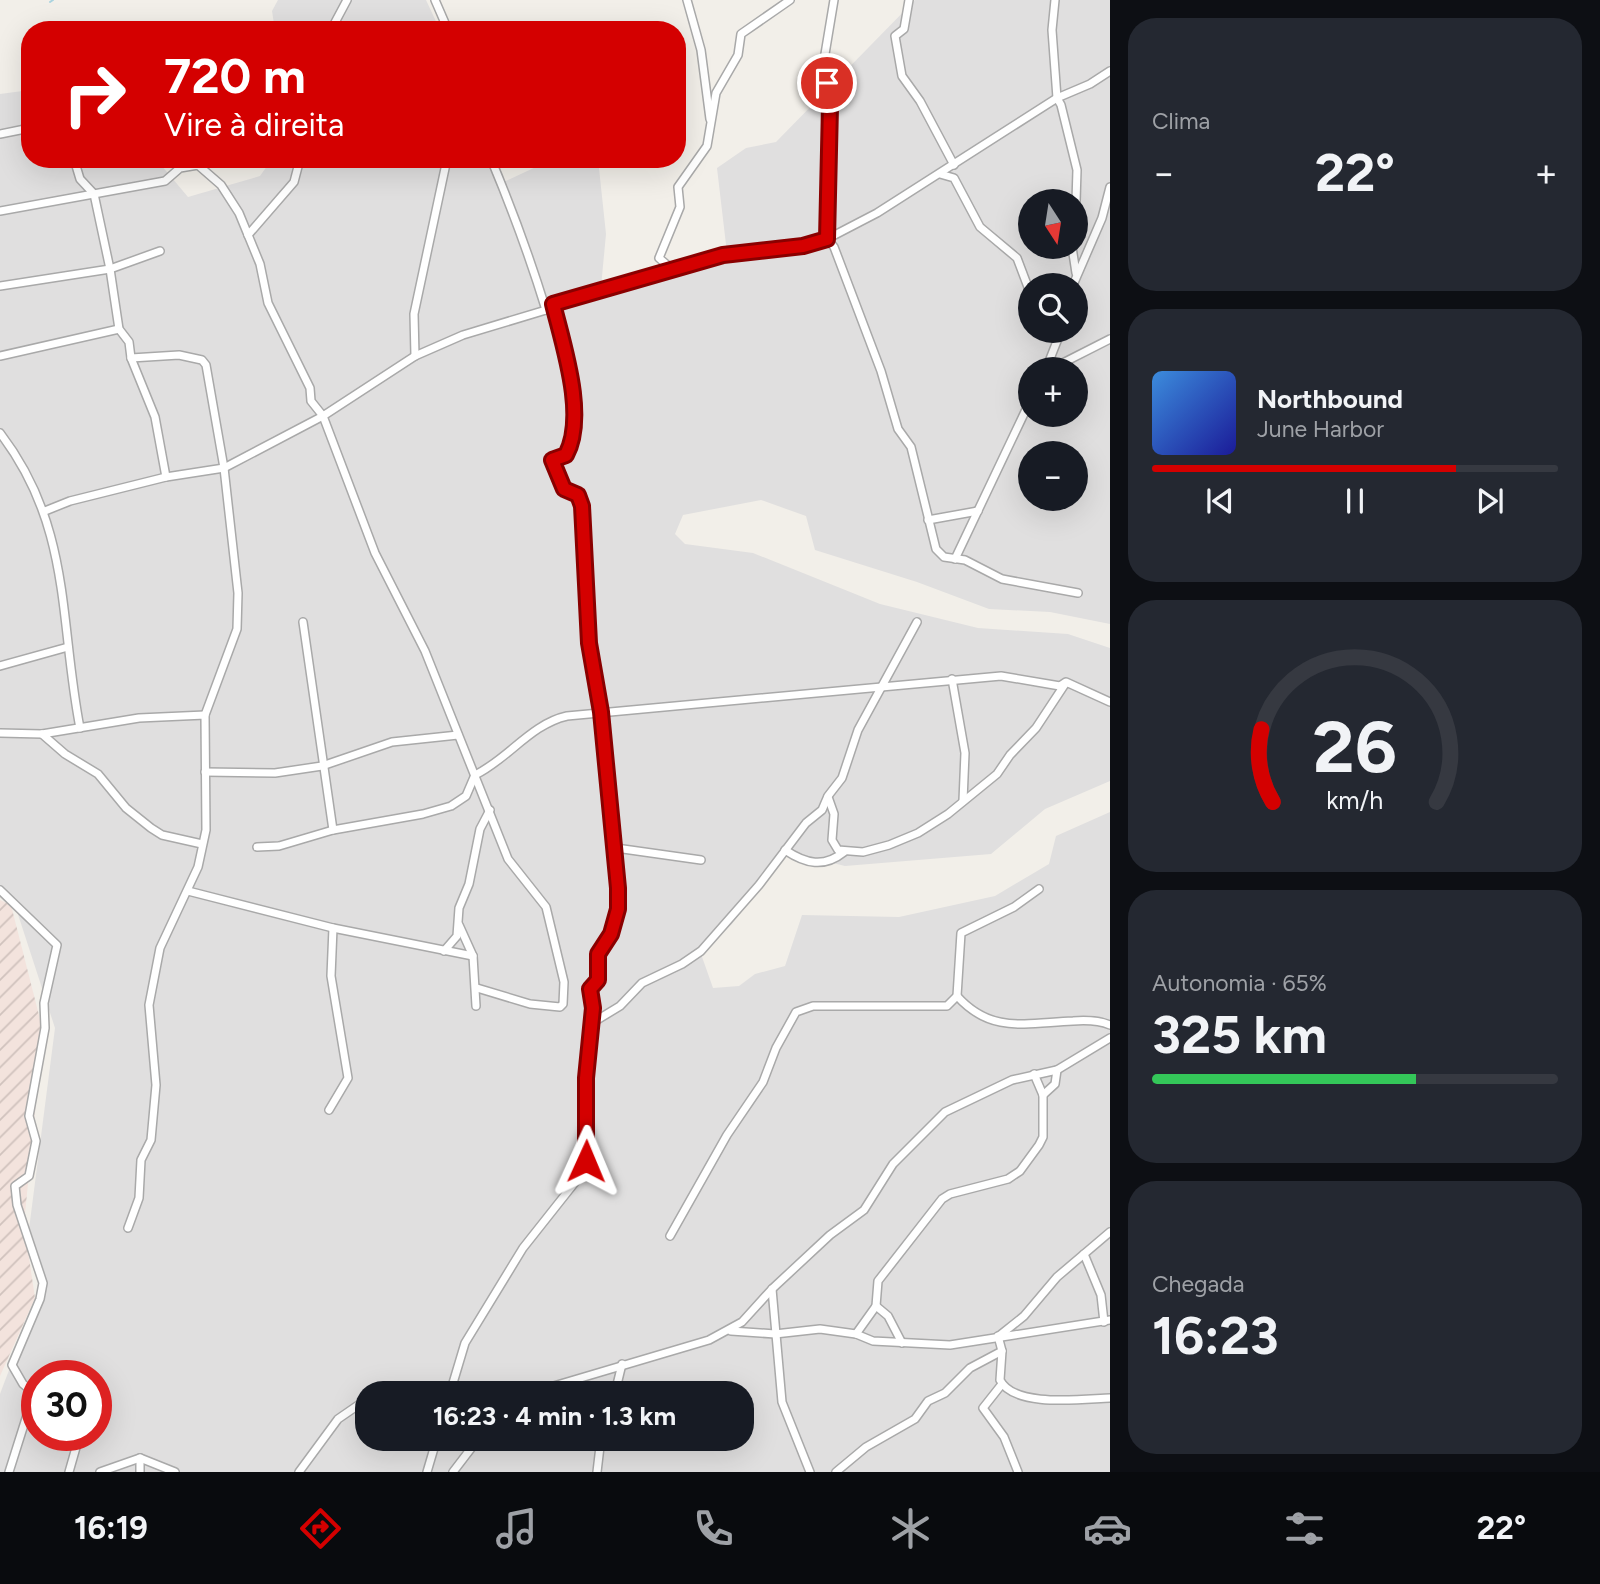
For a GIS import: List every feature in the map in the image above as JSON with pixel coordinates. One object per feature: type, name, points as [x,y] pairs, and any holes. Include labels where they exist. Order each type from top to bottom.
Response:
[{"type":"street","points":[[336,21],[347,0]]},
{"type":"street","points":[[435,0],[444,21]]},
{"type":"street","points":[[687,0],[701,50],[711,130]]},
{"type":"street","points":[[673,270],[659,258],[680,208],[678,187],[696,159],[704,152],[711,130],[716,93],[738,55],[741,34],[790,0]]},
{"type":"street","points":[[834,0],[824,60],[830,106],[827,239],[834,247],[881,371],[900,434],[911,447],[939,554],[1002,579],[1078,593]]},
{"type":"street","points":[[909,0],[903,30],[895,36],[902,76],[920,101],[954,165]]},
{"type":"street","points":[[1055,0],[1052,30],[1057,98],[1077,170],[1076,189]]},
{"type":"street","points":[[45,510],[70,501],[166,477],[224,468],[323,416],[415,356],[463,335],[546,310],[553,304],[723,255],[803,246],[827,239],[940,174],[1057,98],[1110,71]]},
{"type":"street","points":[[0,134],[21,130]]},
{"type":"street","points":[[77,168],[80,179],[93,194],[110,269],[119,329],[129,342],[131,358],[160,434],[166,477]]},
{"type":"street","points":[[0,211],[164,181],[180,168]]},
{"type":"street","points":[[201,168],[221,185],[239,213],[260,264],[268,303],[310,388],[311,401],[323,416],[375,553],[425,650],[512,867],[546,907],[565,996],[564,1004],[554,1007],[477,988]]},
{"type":"street","points":[[248,235],[294,182],[298,168]]},
{"type":"street","points":[[415,356],[414,314],[445,168]]},
{"type":"street","points":[[494,168],[519,225],[546,310]]},
{"type":"street","points":[[940,174],[954,178],[980,227],[1017,258],[1023,273]]},
{"type":"street","points":[[1076,273],[1102,218],[1110,187]]},
{"type":"street","points":[[0,286],[110,269],[160,251]]},
{"type":"street","points":[[454,1381],[465,1343],[523,1248],[580,1176],[586,1161],[586,1092],[592,1023],[590,989],[598,980],[598,954],[611,934],[618,909],[616,848],[601,712],[589,643],[582,506],[578,495],[564,489],[552,460],[566,455],[572,444],[575,410],[553,304]]},
{"type":"street","points":[[0,356],[119,329]]},
{"type":"street","points":[[1073,357],[1110,339]]},
{"type":"street","points":[[128,1228],[139,1198],[141,1160],[151,1140],[156,1085],[149,1005],[160,948],[198,867],[206,830],[205,715],[237,629],[238,593],[224,468],[206,365],[202,360],[179,355],[131,358]]},
{"type":"street","points":[[955,559],[1018,426]]},
{"type":"street","points":[[0,433],[12,448],[45,510],[64,594],[68,646],[80,728]]},
{"type":"street","points":[[0,450],[12,448]]},
{"type":"street","points":[[928,520],[978,511]]},
{"type":"street","points":[[303,621],[333,830]]},
{"type":"street","points":[[592,1023],[620,1006],[642,983],[682,964],[701,951],[733,917],[806,823],[822,810],[828,796],[842,778],[858,730],[917,622]]},
{"type":"street","points":[[0,666],[68,646]]},
{"type":"street","points":[[257,847],[279,846],[333,830],[423,814],[451,806],[467,796],[475,775],[493,766],[541,725],[553,719],[601,712],[808,695],[884,684],[952,679],[1001,676],[1060,686],[1066,682]]},
{"type":"street","points":[[952,679],[965,753],[963,802]]},
{"type":"street","points":[[1066,682],[1110,702]]},
{"type":"street","points":[[786,850],[802,860],[823,863],[845,852],[875,850],[932,825],[997,774],[1010,755],[1036,728],[1066,682]]},
{"type":"street","points":[[0,733],[42,734],[139,718],[205,715]]},
{"type":"street","points":[[42,734],[65,754],[98,774],[126,808],[150,828],[162,835],[202,844]]},
{"type":"street","points":[[205,772],[275,773],[322,766],[392,742],[458,735]]},
{"type":"street","points":[[828,796],[834,814],[832,843],[845,852]]},
{"type":"street","points":[[444,951],[457,936],[457,921],[480,829],[491,810]]},
{"type":"street","points":[[616,848],[701,860]]},
{"type":"street","points":[[670,1236],[727,1135],[763,1082],[776,1048],[801,1007],[947,1006],[957,996],[961,933],[1014,907],[1039,889]]},
{"type":"street","points":[[0,890],[57,945],[44,1003],[45,1028],[29,1116],[36,1141],[29,1176],[15,1186],[18,1205],[43,1283],[40,1299],[12,1365],[23,1384],[34,1393],[9,1472]]},
{"type":"street","points":[[188,891],[333,928],[473,956]]},
{"type":"street","points":[[457,921],[473,956],[476,1006]]},
{"type":"street","points":[[329,1110],[348,1078],[331,976],[333,928]]},
{"type":"street","points":[[957,996],[973,1014],[1001,1023],[1088,1021],[1110,1026]]},
{"type":"street","points":[[568,1381],[709,1340],[730,1331],[830,1235],[864,1210],[893,1164],[945,1112],[982,1092],[1034,1073],[1057,1070],[1110,1038]]},
{"type":"street","points":[[1043,1095],[1055,1084],[1057,1070]]},
{"type":"street","points":[[856,1334],[876,1306],[878,1282],[942,1199],[950,1194],[1009,1179],[1024,1166],[1042,1141],[1043,1095],[1034,1073]]},
{"type":"street","points":[[998,1336],[1024,1316],[1048,1286],[1110,1232]]},
{"type":"street","points":[[730,1331],[775,1334],[820,1329],[856,1334],[873,1341],[950,1345],[1107,1321],[1101,1295],[1084,1254]]},
{"type":"street","points":[[772,1289],[777,1379],[784,1412],[810,1472]]},
{"type":"street","points":[[876,1306],[888,1316],[901,1343]]},
{"type":"street","points":[[998,1336],[1002,1351],[1002,1384],[984,1403],[983,1408],[1004,1437],[1018,1472]]},
{"type":"street","points":[[836,1472],[866,1447],[915,1419],[928,1401],[945,1393],[970,1368],[1002,1351]]},
{"type":"street","points":[[618,1381],[622,1364]]},
{"type":"street","points":[[1002,1384],[1018,1395],[1040,1399],[1110,1398]]},
{"type":"street","points":[[299,1472],[338,1419],[355,1407]]},
{"type":"street","points":[[69,1472],[75,1451]]},
{"type":"street","points":[[427,1472],[433,1451]]},
{"type":"street","points":[[453,1472],[469,1451]]},
{"type":"street","points":[[597,1472],[599,1451]]},
{"type":"street","points":[[100,1472],[140,1458],[175,1472]]},
{"type":"street","points":[[140,1458],[140,1472]]},
{"type":"shaded area","points":[[278,0],[426,0],[436,21],[274,21],[272,11]]},
{"type":"shaded area","points":[[915,0],[1110,0],[1110,624],[1050,612],[989,609],[917,582],[815,550],[806,516],[761,500],[683,515],[675,534],[685,544],[753,553],[880,604],[978,628],[1068,634],[1110,648],[1110,781],[1045,809],[991,854],[845,866],[788,852],[732,924],[701,954],[713,988],[739,986],[755,974],[785,966],[802,915],[899,917],[995,896],[1049,864],[1056,836],[1110,812],[1110,1472],[0,1472],[0,1394],[43,1280],[29,1229],[55,1028],[12,896],[0,891],[0,94],[21,91],[21,168],[164,168],[188,197],[260,176],[266,168],[490,168],[497,185],[534,168],[599,168],[606,234],[601,287],[727,253],[717,168],[746,148],[776,142]]},
{"type":"shaded area","points":[[0,900],[11,905],[43,1031],[24,1224],[35,1298],[0,1376]]},
{"type":"route","points":[[586,1161],[586,1078],[593,1008],[590,989],[598,980],[598,954],[611,934],[618,909],[618,888],[601,712],[589,643],[582,506],[578,495],[564,489],[552,460],[566,455],[572,444],[575,410],[553,304],[723,255],[803,246],[827,239],[830,106],[827,83]]}]
